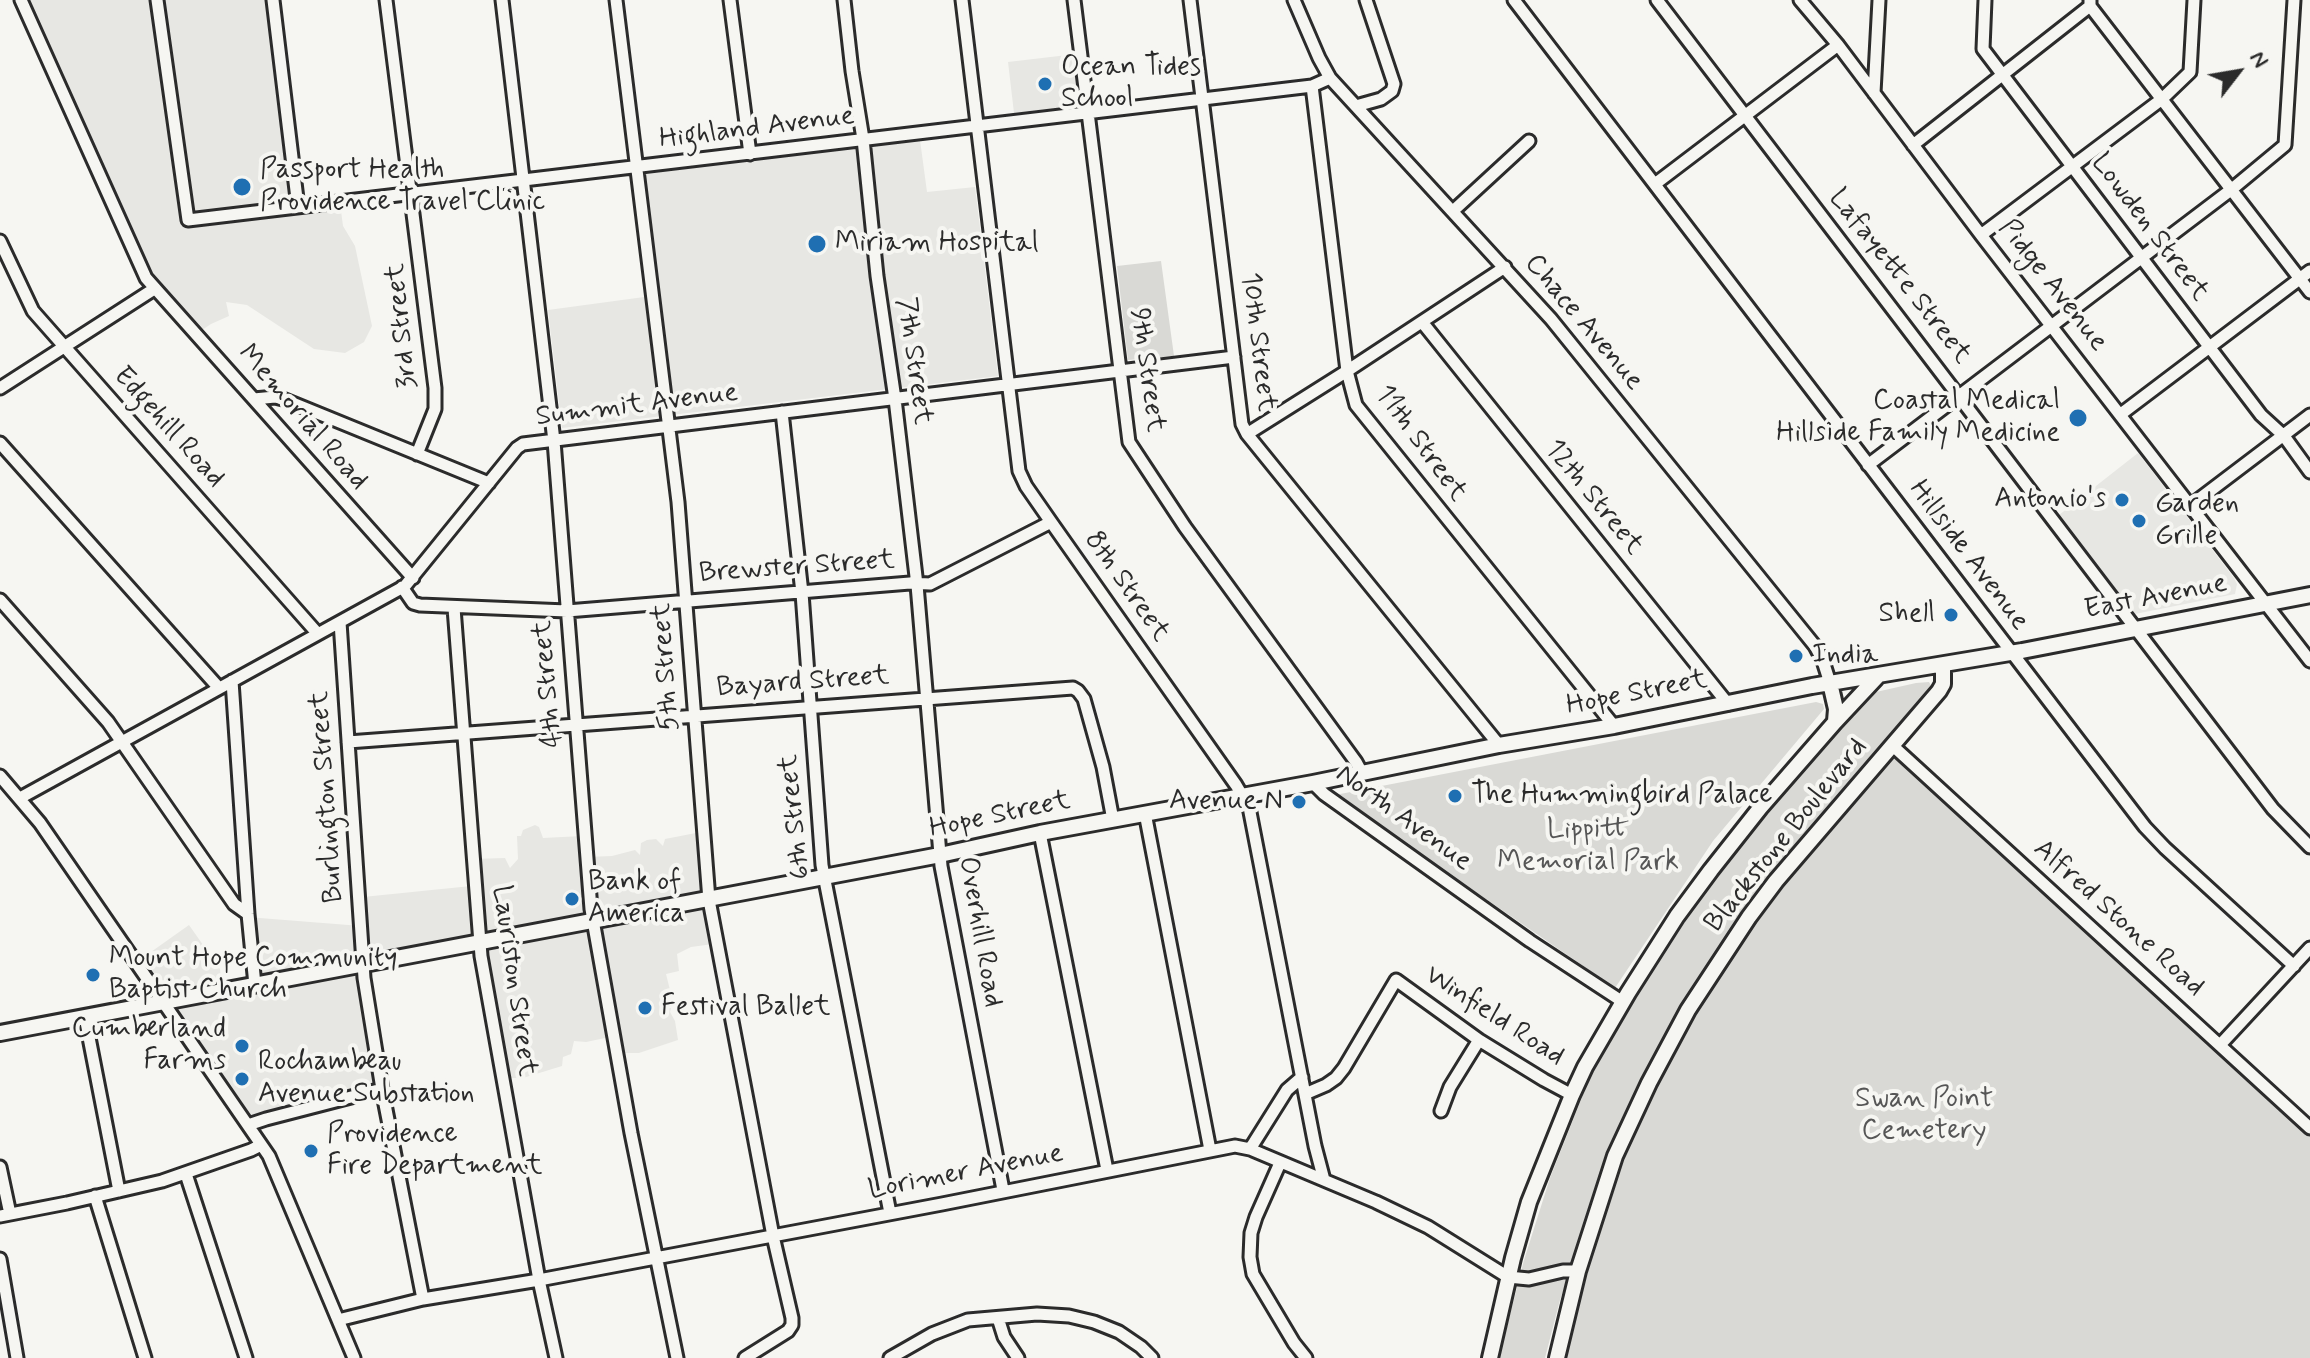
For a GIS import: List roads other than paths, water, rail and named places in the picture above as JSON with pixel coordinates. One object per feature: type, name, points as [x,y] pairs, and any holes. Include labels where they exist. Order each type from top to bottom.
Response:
[{"type":"main road","name":"East Avenue","points":[[2012,652],[2310,595]]},
{"type":"main road","name":"Hope Street","points":[[0,1033],[709,900],[1499,745],[2012,652]]},
{"type":"main road","name":"Blackstone Boulevard","points":[[1557,1358],[1578,1271],[1615,1156],[1688,1010],[1776,881],[1939,691],[1943,684],[1943,665]]},
{"type":"main road","points":[[1835,722],[1878,676]]},
{"type":"main road","name":"Blackstone Boulevard","points":[[1490,1358],[1529,1202],[1585,1067],[1677,916],[1760,808],[1835,722],[1836,709],[1830,683]]},
{"type":"street","name":"Memorial Road","points":[[21,0],[133,253],[154,289],[413,578]]},
{"type":"street","name":"Highland Avenue","points":[[157,0],[188,220],[1088,114],[1312,86],[1330,78]]},
{"type":"street","points":[[273,0],[298,207]]},
{"type":"street","name":"3rd Street","points":[[386,0],[435,388],[435,409],[417,454]]},
{"type":"street","name":"4th Street","points":[[502,0],[554,441],[591,909],[631,1133],[677,1358]]},
{"type":"street","name":"5th Street","points":[[616,0],[669,426],[687,601],[709,900],[792,1325],[788,1331],[745,1358]]},
{"type":"street","points":[[730,0],[750,154]]},
{"type":"street","name":"7th Street","points":[[844,0],[917,585]]},
{"type":"street","name":"8th Street","points":[[962,0],[1008,386],[1022,478],[1249,807],[1324,1180]]},
{"type":"street","name":"9th Street","points":[[1074,0],[1129,442],[1185,527],[1362,773]]},
{"type":"street","name":"10th Street","points":[[1190,0],[1242,424],[1499,745]]},
{"type":"street","name":"Chace Avenue","points":[[1294,0],[1330,78],[1551,319],[1815,646],[1830,683]]},
{"type":"street","points":[[1356,106],[1381,99],[1392,91],[1394,84],[1366,0]]},
{"type":"street","name":"Hillside Avenue","points":[[1514,0],[2154,837],[2294,966]]},
{"type":"street","name":"Lafayette Street","points":[[1657,0],[2273,809],[2310,847]]},
{"type":"street","name":"Pidge Avenue","points":[[1800,0],[1838,45],[2310,661]]},
{"type":"street","points":[[1874,93],[1879,0]]},
{"type":"street","name":"Lowden Street","points":[[1985,0],[1983,49],[2209,348],[2261,415],[2284,436],[2310,472]]},
{"type":"street","points":[[1981,235],[2162,99],[2190,72],[2194,0]]},
{"type":"street","points":[[1868,465],[2232,189],[2285,145],[2294,0]]},
{"type":"street","points":[[1913,145],[2090,3],[2310,292]]},
{"type":"street","points":[[1655,184],[1838,45]]},
{"type":"street","name":"11th Street","points":[[1312,86],[1347,371],[1356,405],[1614,726]]},
{"type":"street","points":[[1453,211],[1529,141]]},
{"type":"street","name":"Edgehill Road","points":[[0,241],[29,305],[318,634]]},
{"type":"street","points":[[1247,434],[1505,267]]},
{"type":"street","points":[[2121,414],[2310,271]]},
{"type":"street","points":[[0,388],[154,289]]},
{"type":"street","name":"12th Street","points":[[1422,322],[1728,704]]},
{"type":"street","name":"Summit Avenue","points":[[20,798],[402,587],[413,578],[523,444],[1234,357]]},
{"type":"street","points":[[254,399],[283,399],[489,483]]},
{"type":"street","name":"6th Street","points":[[782,412],[802,593],[821,854],[890,1213]]},
{"type":"street","points":[[2190,506],[2310,415]]},
{"type":"street","points":[[0,443],[219,688]]},
{"type":"street","name":"Brewster Street","points":[[402,587],[413,603],[454,608],[567,611],[910,583],[930,584],[1051,522]]},
{"type":"street","name":"Overhill Road","points":[[917,585],[940,855],[1003,1190]]},
{"type":"street","points":[[0,600],[123,741],[234,904],[248,914]]},
{"type":"street","name":"Lauriston Street","points":[[454,608],[479,944],[539,1280],[556,1358]]},
{"type":"street","name":"Burlington Street","points":[[340,622],[364,978],[423,1299]]},
{"type":"street","points":[[232,681],[255,985]]},
{"type":"street","name":"Bayard Street","points":[[348,742],[1066,688],[1078,691],[1084,699],[1103,767],[1113,820]]},
{"type":"street","name":"Alfred Stone Road","points":[[1893,746],[2220,1045],[2307,1120]]},
{"type":"street","points":[[0,776],[40,823],[261,1145],[278,1174],[354,1358]]},
{"type":"street","name":"North Avenue","points":[[1313,783],[1324,794],[1530,941],[1623,1002]]},
{"type":"street","points":[[1145,813],[1210,1150]]},
{"type":"street","points":[[1040,833],[1107,1170]]},
{"type":"street","points":[[2220,1045],[2310,948]]},
{"type":"street","name":"Winfield Road","points":[[1305,1094],[1326,1085],[1344,1068],[1396,980],[1479,1040],[1572,1095]]},
{"type":"street","points":[[85,1017],[119,1191]]},
{"type":"street","points":[[1441,1111],[1450,1087],[1479,1040]]},
{"type":"street","points":[[1250,1149],[1287,1090],[1302,1077]]},
{"type":"street","points":[[248,1125],[382,1089]]},
{"type":"street","points":[[0,1167],[5,1215],[186,1174],[261,1145]]},
{"type":"street","name":"Lorimer Avenue","points":[[338,1320],[423,1299],[773,1236],[1235,1146],[1250,1149],[1376,1202],[1428,1227],[1508,1277]]},
{"type":"street","points":[[1280,1163],[1256,1217],[1251,1233],[1250,1257],[1253,1274],[1306,1358]]},
{"type":"street","points":[[186,1174],[246,1358]]},
{"type":"street","points":[[95,1196],[145,1358]]},
{"type":"street","points":[[0,1259],[17,1358]]},
{"type":"street","points":[[1508,1277],[1529,1279],[1563,1271],[1578,1271]]},
{"type":"street","points":[[890,1358],[948,1327],[968,1320],[1037,1314],[1069,1316],[1094,1322],[1119,1332],[1152,1358]]},
{"type":"street","points":[[998,1318],[1004,1337],[1018,1358]]},
{"type":"place","name":"Ocean Tides School","points":[[1045,84]]},
{"type":"place","name":"Passport Health Providence Travel Clinic","points":[[242,187]]},
{"type":"place","name":"Miriam Hospital","points":[[817,244]]},
{"type":"place","name":"Coastal Medical Hillside Family Medicine","points":[[2078,418]]},
{"type":"place","name":"Antonio's","points":[[2122,500]]},
{"type":"place","name":"Garden Grille","points":[[2139,521]]},
{"type":"place","name":"Shell","points":[[1951,615]]},
{"type":"place","name":"India","points":[[1796,656]]},
{"type":"place","name":"The Hummingbird Palace","points":[[1455,796]]},
{"type":"place","name":"Avenue N","points":[[1299,802]]},
{"type":"place","name":"Bank of America","points":[[572,899]]},
{"type":"place","name":"Mount Hope Community Baptist Church","points":[[93,975]]},
{"type":"place","name":"Festival Ballet","points":[[645,1008]]},
{"type":"place","name":"Cumberland Farms","points":[[242,1046]]},
{"type":"place","name":"Rochambeau Avenue Substation","points":[[242,1079]]},
{"type":"place","name":"Providence Fire Department","points":[[311,1151]]},
{"type":"park label","name":"Lippitt Memorial Park","points":[[1588,847]]},
{"type":"park label","name":"Swan Point Cemetery","points":[[1924,1116]]}]
